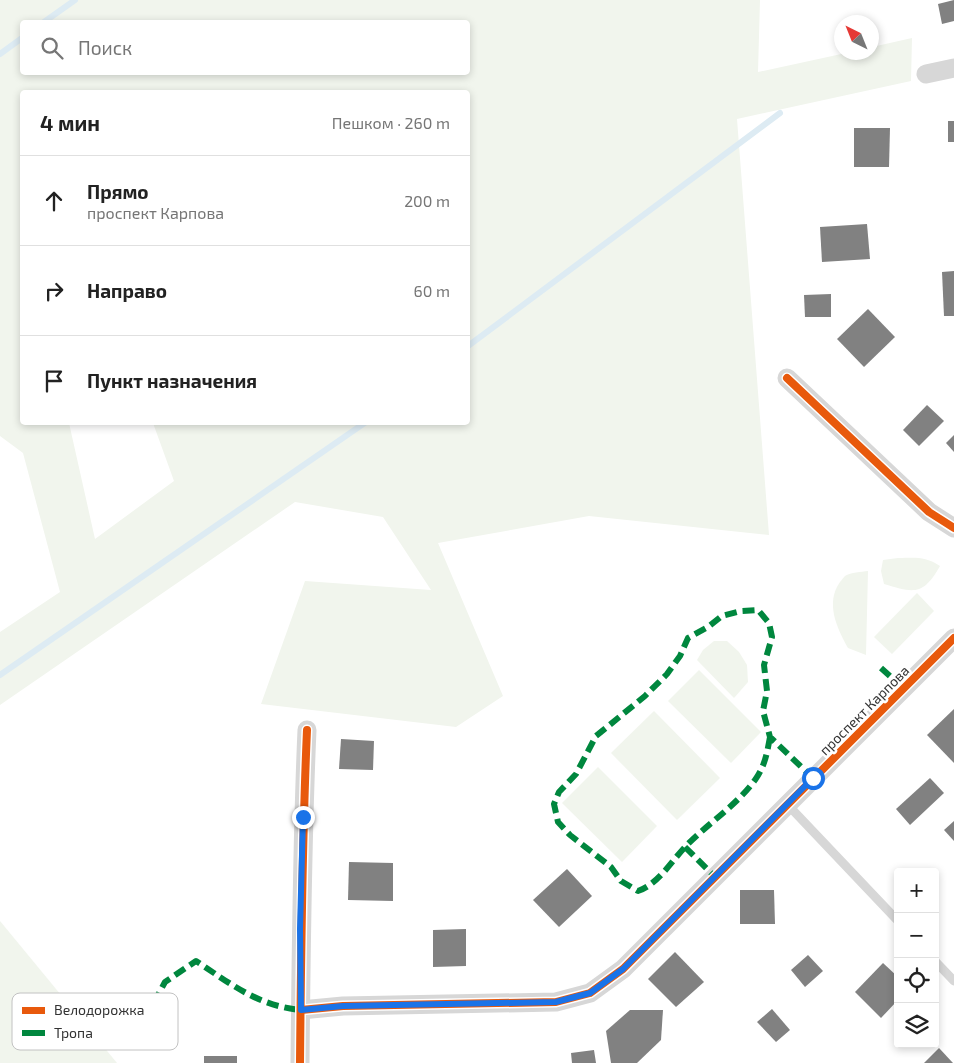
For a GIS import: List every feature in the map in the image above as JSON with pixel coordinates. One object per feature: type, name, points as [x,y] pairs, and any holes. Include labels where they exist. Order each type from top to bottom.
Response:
[{"type":"street","points":[[926,74],[954,68]]},
{"type":"street","points":[[787,378],[929,512],[954,528]]},
{"type":"street","name":"проспект Карпова","points":[[301,1010],[343,1006],[556,1002],[590,993],[623,969],[954,638]]},
{"type":"street","points":[[300,1063],[300,929],[307,730]]},
{"type":"lane","points":[[787,804],[894,917]]},
{"type":"lane","points":[[939,965],[954,981]]},
{"type":"shaded area","points":[[0,0],[760,0],[758,72],[834,56],[834,60],[879,60],[879,45],[912,38],[911,81],[737,119],[769,535],[589,516],[438,543],[503,696],[456,727],[261,704],[305,581],[431,590],[383,517],[295,502],[0,705],[0,632],[60,592],[23,453],[0,436]]},
{"type":"shaded area","points":[[898,558],[925,559],[940,566],[928,583],[917,590],[903,589],[884,584],[881,571],[883,560]]},
{"type":"shaded area","points":[[868,571],[866,655],[848,648],[834,615],[833,598],[840,582],[845,576]]},
{"type":"shaded area","points":[[917,593],[934,611],[892,654],[874,637]]},
{"type":"shaded area","points":[[714,641],[727,641],[739,652],[747,665],[748,682],[734,698],[697,660],[703,650]]},
{"type":"shaded area","points":[[699,670],[761,732],[731,763],[668,701]]},
{"type":"shaded area","points":[[654,711],[720,778],[677,820],[611,753]]},
{"type":"shaded area","points":[[598,767],[657,826],[622,862],[562,803]]},
{"type":"shaded area","points":[[0,921],[59,993],[12,993],[12,1050],[106,1050],[117,1063],[0,1063]]},
{"type":"building","points":[[954,0],[954,21],[942,24],[938,4]]},
{"type":"building","points":[[948,121],[954,121],[954,142],[948,142]]},
{"type":"building","points":[[854,128],[890,128],[889,167],[854,167]]},
{"type":"building","points":[[867,224],[870,259],[822,262],[820,227]]},
{"type":"building","points":[[954,271],[954,316],[944,316],[942,272]]},
{"type":"building","points":[[831,294],[831,317],[805,317],[804,295]]},
{"type":"building","points":[[868,309],[895,337],[864,367],[837,339]]},
{"type":"building","points":[[927,405],[944,421],[919,446],[903,430]]},
{"type":"building","points":[[954,435],[954,452],[946,443]]},
{"type":"building","points":[[954,709],[954,763],[927,735]]},
{"type":"building","points":[[341,739],[374,741],[373,770],[339,769]]},
{"type":"building","points":[[930,778],[944,793],[910,825],[896,809]]},
{"type":"building","points":[[954,821],[954,841],[944,830]]},
{"type":"building","points":[[349,862],[393,863],[393,901],[348,900]]},
{"type":"building","points":[[567,869],[592,896],[559,927],[533,900]]},
{"type":"building","points":[[740,890],[774,890],[775,924],[740,924]]},
{"type":"building","points":[[466,929],[466,966],[433,967],[433,930]]},
{"type":"building","points":[[675,952],[704,982],[676,1007],[648,979]]},
{"type":"building","points":[[808,955],[823,971],[805,987],[791,970]]},
{"type":"building","points":[[883,963],[894,973],[894,1004],[881,1018],[855,992]]},
{"type":"building","points":[[772,1009],[790,1030],[776,1042],[757,1022]]},
{"type":"building","points":[[630,1010],[663,1010],[661,1040],[637,1063],[611,1063],[606,1031]]},
{"type":"building","points":[[939,1048],[953,1063],[924,1063]]},
{"type":"building","points":[[594,1050],[596,1063],[572,1063],[571,1053]]},
{"type":"building","points":[[204,1056],[237,1056],[237,1063],[204,1063]]},
{"type":"waterway","points":[[47,20],[75,0]]},
{"type":"waterway","points":[[0,54],[20,39]]},
{"type":"waterway","points":[[470,345],[780,113]]},
{"type":"waterway","points":[[0,675],[362,425]]},
{"type":"marked path","points":[[770,737],[767,754],[755,780],[730,807],[685,847],[658,878],[638,891],[621,881],[611,867],[570,835],[558,822],[554,804],[559,792],[576,774],[596,736],[645,696],[667,674],[680,656],[688,638],[708,627],[722,616],[741,611],[758,610],[769,623],[772,637],[764,665],[767,691],[763,711],[770,737],[813,778]]},
{"type":"marked path","points":[[881,668],[903,688]]},
{"type":"marked path","points":[[685,847],[715,877]]},
{"type":"marked path","points":[[159,993],[165,982],[196,961],[233,986],[258,999],[286,1008],[301,1010]]},
{"type":"cycle path","points":[[787,378],[929,512],[954,528]]},
{"type":"cycle path","points":[[301,1010],[343,1006],[556,1002],[590,993],[623,969],[954,638]]},
{"type":"cycle path","points":[[300,1063],[307,730]]},
{"type":"route","points":[[303,817],[300,929],[301,1010],[343,1006],[556,1002],[590,993],[623,969],[813,778]]}]
